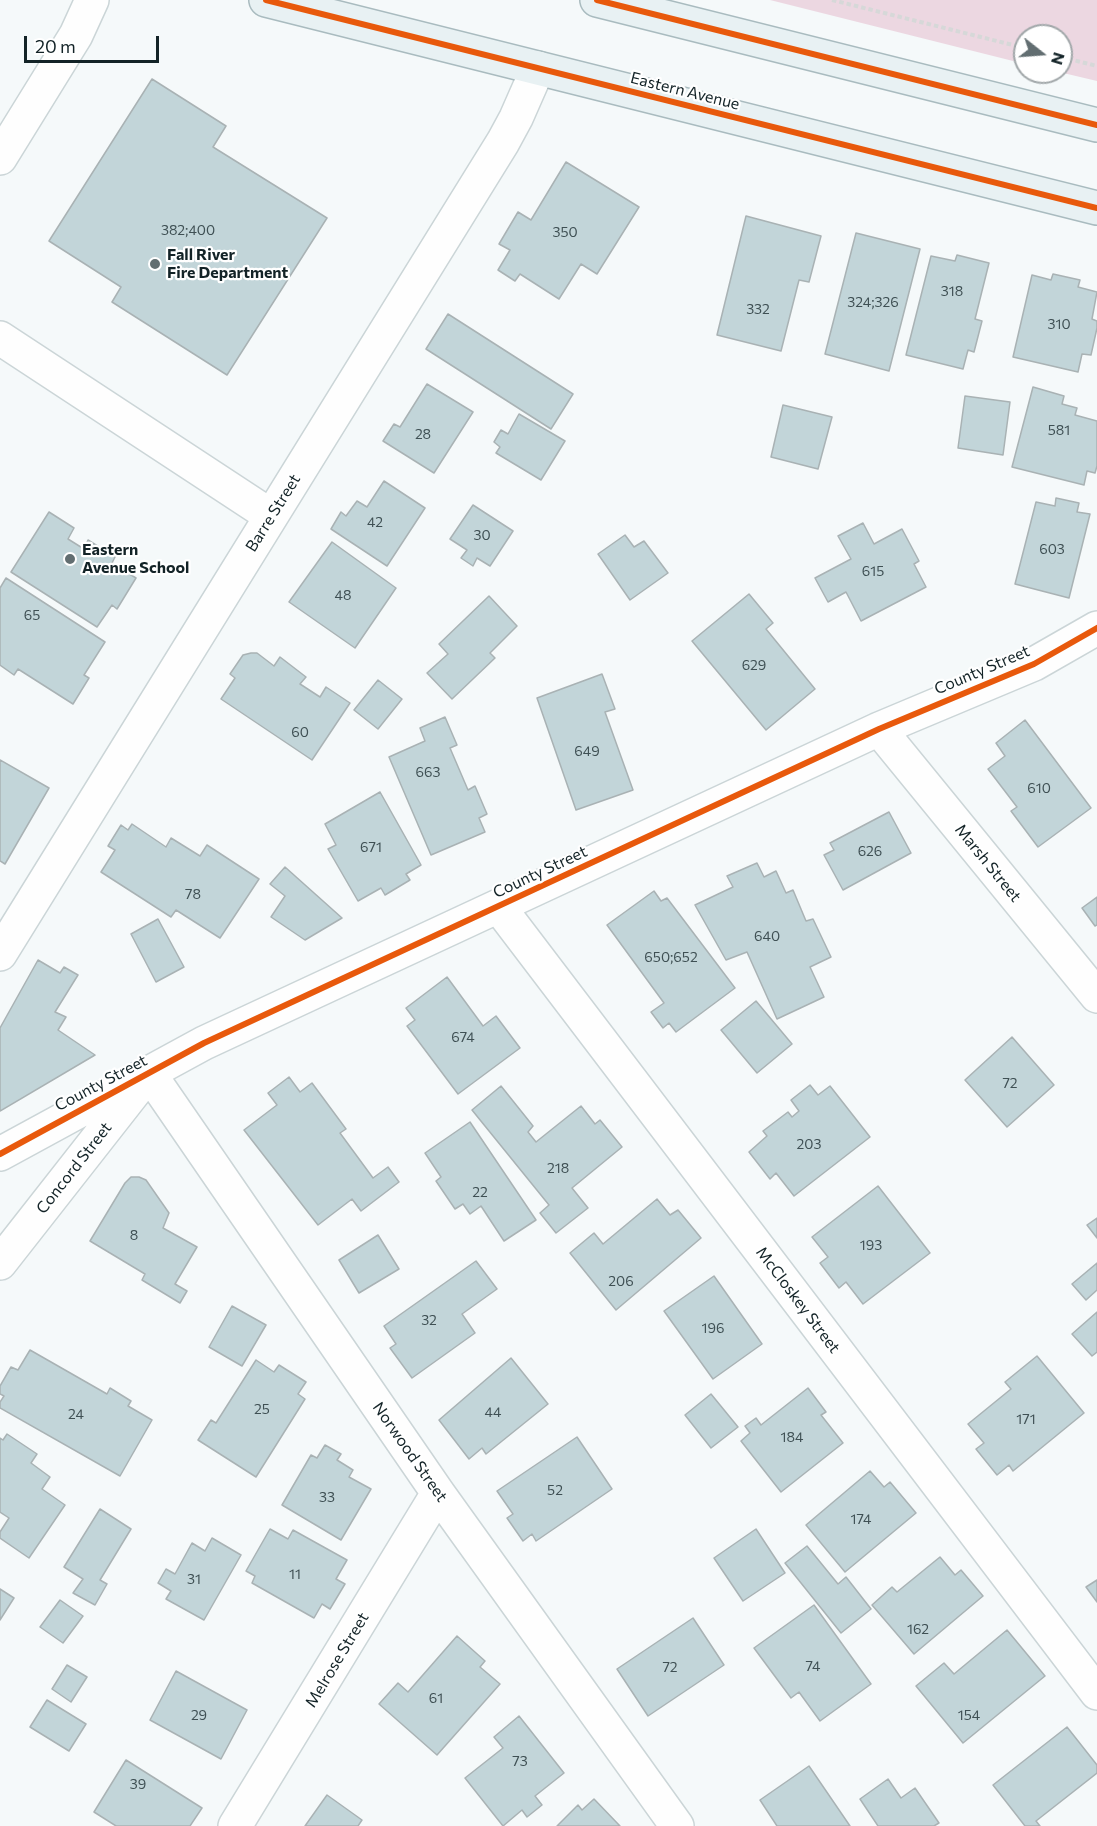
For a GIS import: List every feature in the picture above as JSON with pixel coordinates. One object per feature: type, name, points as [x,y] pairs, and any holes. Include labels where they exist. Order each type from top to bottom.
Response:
[{"type":"main road","name":"Eastern Avenue","points":[[266,0],[1097,208]]},
{"type":"main road","points":[[600,0],[1097,124]]},
{"type":"street","points":[[0,159],[76,35],[92,0]]},
{"type":"street","name":"Barre Street","points":[[0,954],[503,142],[538,68]]},
{"type":"street","points":[[0,338],[271,516]]},
{"type":"street","name":"County Street","points":[[0,1154],[204,1043],[879,729],[1034,664],[1097,628]]},
{"type":"street","name":"Marsh Street","points":[[879,729],[1097,996]]},
{"type":"street","name":"McCloskey Street","points":[[498,907],[1097,1693]]},
{"type":"street","name":"Concord Street","points":[[0,1263],[149,1073]]},
{"type":"street","name":"Norwood Street","points":[[149,1073],[438,1493],[677,1826]]},
{"type":"street","name":"Melrose Street","points":[[235,1826],[438,1493]]},
{"type":"path","points":[[832,0],[1013,45]]},
{"type":"path","points":[[1073,60],[1097,66]]},
{"type":"shaded area","points":[[770,0],[1097,0],[1097,81],[1073,75],[1073,24],[1013,24],[1013,61]]},
{"type":"building","points":[[152,79],[226,126],[213,147],[327,218],[227,375],[112,302],[121,287],[49,241]]},
{"type":"building","points":[[566,162],[639,207],[597,274],[581,264],[559,299],[520,274],[515,281],[498,270],[510,250],[499,244],[518,212],[531,220]]},
{"type":"building","points":[[746,216],[821,236],[809,282],[799,280],[781,351],[717,335]]},
{"type":"building","points":[[856,233],[920,249],[889,371],[825,354]]},
{"type":"building","points":[[957,255],[989,263],[975,319],[982,321],[974,352],[968,350],[963,369],[906,355],[931,256],[955,261]]},
{"type":"building","points":[[1053,274],[1080,280],[1078,287],[1097,292],[1092,319],[1097,321],[1097,328],[1091,355],[1082,354],[1078,372],[1013,357],[1032,275],[1051,280]]},
{"type":"building","points":[[448,314],[573,394],[551,429],[426,349]]},
{"type":"building","points":[[427,384],[473,412],[434,473],[383,441],[394,424],[400,427]]},
{"type":"building","points":[[1033,387],[1064,396],[1062,404],[1077,408],[1075,415],[1097,421],[1097,466],[1095,473],[1087,471],[1084,485],[1012,467]]},
{"type":"building","points":[[965,396],[1010,402],[1003,455],[958,448]]},
{"type":"building","points":[[783,405],[832,417],[818,469],[771,457]]},
{"type":"building","points":[[519,414],[565,441],[541,480],[496,453],[500,447],[494,442],[501,430],[508,434]]},
{"type":"building","points":[[384,481],[425,508],[387,566],[331,529],[341,512],[346,516],[357,501],[367,507]]},
{"type":"building","points":[[1056,498],[1079,503],[1077,512],[1090,514],[1069,598],[1015,584],[1036,502],[1055,506]]},
{"type":"building","points":[[473,505],[513,531],[490,566],[477,558],[473,566],[461,558],[467,550],[450,539]]},
{"type":"building","points":[[49,512],[74,528],[68,539],[84,549],[88,540],[115,557],[112,563],[136,578],[117,609],[112,605],[97,627],[11,572]]},
{"type":"building","points":[[863,523],[874,544],[902,529],[919,561],[914,564],[926,587],[861,621],[846,592],[828,602],[815,578],[851,559],[838,536]]},
{"type":"building","points":[[625,535],[634,547],[644,541],[668,573],[630,600],[598,554]]},
{"type":"building","points":[[332,542],[396,588],[355,648],[289,602]]},
{"type":"building","points":[[6,578],[105,642],[84,675],[89,678],[73,704],[18,669],[14,675],[0,665],[0,588]]},
{"type":"building","points":[[749,594],[773,623],[766,629],[815,689],[766,730],[692,641]]},
{"type":"building","points":[[489,596],[517,626],[490,653],[495,658],[452,699],[427,673],[448,654],[439,644]]},
{"type":"building","points":[[257,653],[274,666],[280,657],[306,677],[300,684],[320,697],[326,687],[350,703],[312,760],[221,699],[235,678],[230,674],[243,655]]},
{"type":"building","points":[[602,674],[615,709],[605,712],[633,790],[576,810],[537,698]]},
{"type":"building","points":[[378,680],[402,699],[378,729],[354,710]]},
{"type":"building","points":[[445,717],[457,745],[450,748],[468,790],[475,786],[487,814],[479,818],[485,832],[431,855],[389,757],[425,741],[420,728]]},
{"type":"building","points":[[1025,720],[1091,808],[1038,847],[1011,811],[1017,807],[988,769],[1005,756],[996,743]]},
{"type":"building","points":[[0,760],[49,788],[5,864],[0,861]]},
{"type":"building","points":[[380,792],[421,865],[406,874],[410,880],[385,895],[381,888],[358,901],[328,849],[336,845],[325,824]]},
{"type":"building","points":[[889,812],[911,853],[843,890],[824,855],[834,850],[830,843]]},
{"type":"building","points":[[132,824],[166,847],[171,838],[200,856],[207,845],[259,879],[220,938],[176,910],[171,917],[101,872],[115,850],[108,846],[121,825],[128,830]]},
{"type":"building","points":[[757,863],[764,877],[776,871],[786,893],[793,890],[806,921],[813,919],[831,957],[810,967],[824,997],[777,1019],[747,952],[726,960],[695,905],[733,887],[727,876]]},
{"type":"building","points":[[285,867],[342,918],[305,940],[271,917],[285,896],[270,884]]},
{"type":"building","points":[[654,891],[661,901],[667,898],[735,988],[676,1032],[669,1023],[663,1028],[651,1012],[664,1003],[607,925]]},
{"type":"building","points":[[1097,897],[1097,925],[1095,926],[1082,908]]},
{"type":"building","points":[[158,919],[184,967],[156,982],[131,934]]},
{"type":"building","points":[[38,960],[60,973],[64,967],[78,975],[55,1012],[66,1017],[58,1030],[95,1055],[0,1111],[0,1028]]},
{"type":"building","points":[[447,977],[483,1026],[496,1016],[520,1048],[458,1094],[407,1026],[415,1020],[406,1008]]},
{"type":"building","points":[[756,1001],[792,1044],[757,1073],[721,1030]]},
{"type":"building","points":[[1012,1037],[1054,1085],[1007,1127],[965,1080]]},
{"type":"building","points":[[289,1077],[300,1092],[312,1083],[346,1129],[340,1133],[373,1178],[388,1167],[399,1182],[361,1211],[352,1199],[318,1225],[244,1130],[277,1105],[268,1093]]},
{"type":"building","points":[[810,1085],[818,1095],[830,1086],[870,1137],[794,1196],[776,1173],[770,1179],[749,1152],[767,1136],[763,1131],[788,1112],[792,1117],[799,1111],[791,1100]]},
{"type":"building","points":[[501,1086],[533,1126],[528,1132],[536,1142],[581,1106],[595,1124],[600,1120],[622,1147],[572,1188],[588,1208],[556,1233],[540,1213],[549,1205],[472,1110]]},
{"type":"building","points":[[470,1122],[536,1220],[504,1241],[481,1206],[470,1214],[463,1204],[455,1209],[436,1181],[441,1177],[425,1153]]},
{"type":"building","points":[[131,1177],[146,1180],[169,1213],[163,1228],[197,1247],[175,1284],[187,1291],[180,1303],[142,1280],[145,1274],[90,1241],[125,1183]]},
{"type":"building","points":[[878,1186],[930,1253],[863,1304],[846,1282],[839,1288],[820,1263],[828,1257],[812,1237]]},
{"type":"building","points":[[657,1199],[670,1215],[678,1210],[701,1238],[616,1310],[570,1253],[594,1233],[603,1244]]},
{"type":"building","points":[[1097,1218],[1097,1238],[1087,1225]]},
{"type":"building","points":[[378,1235],[399,1269],[359,1293],[339,1260]]},
{"type":"building","points":[[476,1261],[497,1289],[462,1314],[475,1333],[412,1378],[390,1348],[396,1344],[384,1326]]},
{"type":"building","points":[[1097,1263],[1097,1290],[1086,1300],[1072,1284]]},
{"type":"building","points":[[714,1276],[762,1344],[713,1379],[664,1311]]},
{"type":"building","points":[[232,1306],[266,1325],[242,1366],[209,1347]]},
{"type":"building","points":[[1097,1312],[1097,1352],[1092,1356],[1072,1334]]},
{"type":"building","points":[[30,1350],[107,1394],[110,1388],[131,1401],[128,1406],[152,1420],[120,1476],[0,1408],[0,1402],[4,1396],[0,1394],[0,1386],[11,1367],[18,1370]]},
{"type":"building","points":[[1037,1356],[1084,1413],[1013,1471],[1009,1465],[997,1475],[976,1449],[984,1443],[968,1424],[1011,1389],[1005,1382]]},
{"type":"building","points":[[511,1358],[548,1404],[486,1454],[482,1448],[469,1459],[439,1420]]},
{"type":"building","points":[[256,1360],[274,1372],[279,1365],[306,1382],[298,1394],[305,1399],[256,1477],[198,1440],[211,1420],[216,1423]]},
{"type":"building","points":[[808,1388],[826,1412],[821,1415],[843,1443],[781,1492],[741,1441],[750,1433],[745,1426],[756,1418],[761,1425]]},
{"type":"building","points":[[711,1394],[738,1427],[711,1448],[685,1415]]},
{"type":"building","points":[[7,1434],[37,1454],[31,1463],[50,1477],[42,1489],[65,1505],[29,1558],[0,1538],[0,1532],[9,1518],[0,1512],[0,1438],[3,1440]]},
{"type":"building","points":[[577,1437],[612,1489],[536,1541],[532,1534],[523,1541],[507,1518],[513,1514],[497,1491]]},
{"type":"building","points":[[325,1445],[341,1454],[337,1460],[353,1470],[349,1477],[371,1489],[341,1540],[282,1505],[311,1455],[317,1458]]},
{"type":"building","points":[[870,1471],[884,1487],[890,1482],[916,1513],[845,1572],[806,1525]]},
{"type":"building","points":[[100,1509],[131,1529],[100,1580],[107,1584],[95,1605],[73,1593],[83,1579],[64,1567]]},
{"type":"building","points":[[270,1529],[288,1539],[293,1530],[347,1560],[336,1579],[345,1584],[330,1609],[322,1604],[314,1618],[252,1583],[255,1576],[246,1571]]},
{"type":"building","points":[[756,1529],[785,1573],[743,1601],[714,1558]]},
{"type":"building","points":[[212,1538],[241,1555],[204,1620],[166,1599],[171,1591],[158,1583],[166,1569],[175,1574],[192,1543],[205,1551]]},
{"type":"building","points":[[807,1546],[838,1584],[846,1577],[871,1609],[841,1633],[785,1563]]},
{"type":"building","points":[[940,1557],[955,1575],[961,1570],[983,1596],[914,1654],[872,1605],[892,1587],[897,1592]]},
{"type":"building","points":[[1097,1580],[1097,1602],[1086,1587]]},
{"type":"building","points":[[0,1589],[14,1598],[0,1620]]},
{"type":"building","points":[[60,1600],[83,1616],[63,1643],[40,1627]]},
{"type":"building","points":[[814,1605],[871,1684],[820,1721],[799,1692],[791,1698],[754,1648]]},
{"type":"building","points":[[693,1618],[724,1665],[648,1716],[617,1669]]},
{"type":"building","points":[[1007,1630],[1045,1676],[963,1743],[916,1686],[944,1663],[954,1674]]},
{"type":"building","points":[[457,1636],[485,1661],[480,1667],[500,1684],[437,1755],[379,1704],[398,1683],[408,1692]]},
{"type":"building","points":[[67,1665],[87,1677],[71,1702],[52,1689]]},
{"type":"building","points":[[176,1671],[247,1710],[221,1759],[150,1720]]},
{"type":"building","points":[[47,1700],[86,1724],[69,1751],[30,1727]]},
{"type":"building","points":[[519,1716],[564,1773],[535,1796],[542,1805],[527,1817],[522,1810],[503,1826],[465,1778],[503,1748],[494,1737]]},
{"type":"building","points":[[1067,1727],[1097,1765],[1097,1773],[1036,1821],[1040,1826],[1025,1826],[993,1785]]},
{"type":"building","points":[[126,1760],[202,1808],[190,1826],[116,1826],[94,1812]]},
{"type":"building","points":[[809,1766],[850,1826],[777,1826],[760,1800]]},
{"type":"building","points":[[888,1779],[901,1798],[915,1788],[939,1823],[934,1826],[878,1826],[860,1799]]},
{"type":"building","points":[[327,1795],[362,1820],[358,1826],[305,1826]]},
{"type":"building","points":[[594,1799],[620,1826],[557,1826],[578,1805],[582,1810]]},
{"type":"cycle path","points":[[266,0],[1097,208]]},
{"type":"cycle path","points":[[597,0],[1097,125]]},
{"type":"cycle path","points":[[0,1154],[204,1043],[879,729],[1034,664],[1097,628]]},
{"type":"place","name":"Fall River Fire Department","points":[[155,264]]},
{"type":"place","name":"Eastern Avenue School","points":[[70,559]]}]
